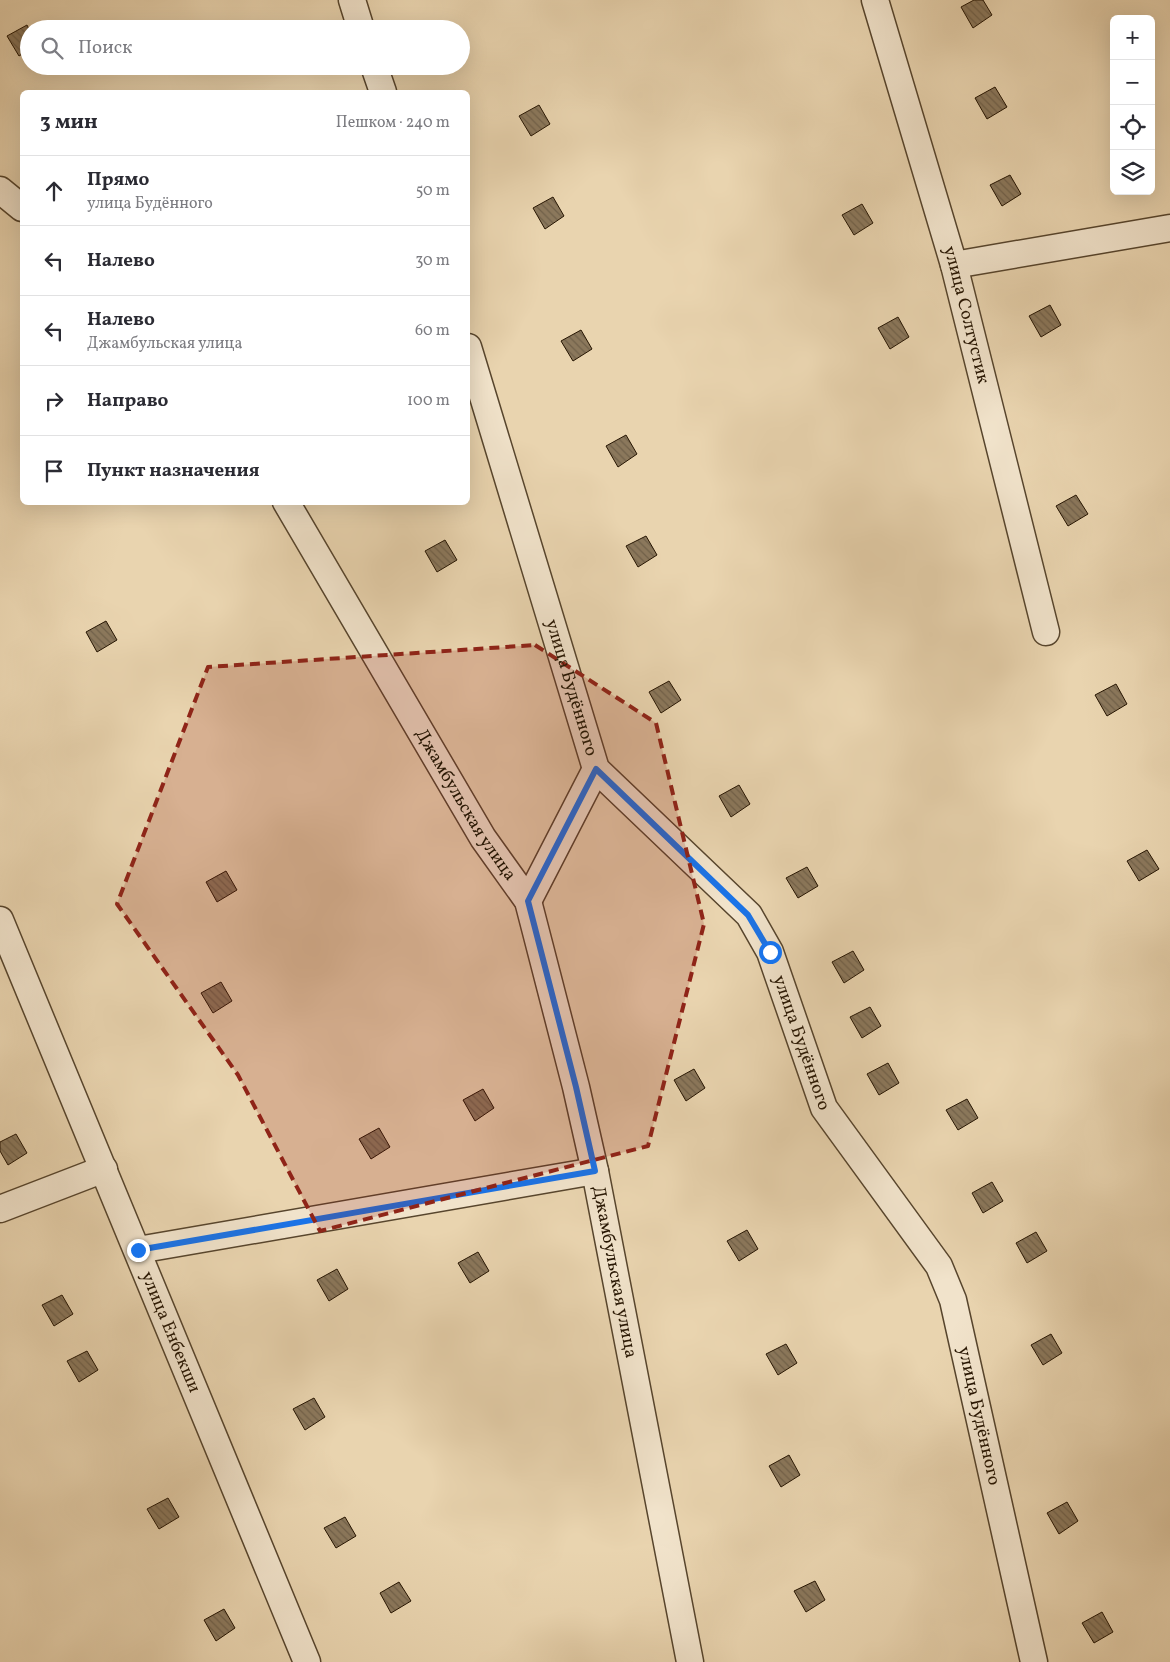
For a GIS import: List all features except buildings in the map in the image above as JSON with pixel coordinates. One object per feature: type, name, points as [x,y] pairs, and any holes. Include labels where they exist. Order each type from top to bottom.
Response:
[{"type":"street","points":[[352,0],[359,20]]},
{"type":"street","name":"улица Солтустик","points":[[875,0],[954,265],[1046,632]]},
{"type":"street","points":[[377,75],[382,90]]},
{"type":"street","points":[[0,190],[20,206]]},
{"type":"street","points":[[954,265],[1170,228]]},
{"type":"street","name":"улица Будённого","points":[[470,354],[596,769],[748,915],[770,952],[824,1108],[939,1266],[952,1300],[1034,1662]]},
{"type":"street","name":"Джамбульская улица","points":[[288,505],[482,838],[528,901],[576,1087],[595,1171],[690,1662]]},
{"type":"street","points":[[528,901],[596,769]]},
{"type":"street","name":"улица Енбекши","points":[[0,920],[307,1662]]},
{"type":"street","points":[[0,1209],[104,1169]]},
{"type":"street","points":[[138,1250],[595,1171]]},
{"type":"highlighted area","points":[[535,645],[656,723],[704,924],[648,1146],[320,1231],[238,1075],[117,904],[208,667]]},
{"type":"route","points":[[138,1250],[595,1171],[576,1087],[528,901],[596,769],[748,915],[770,952]]}]
